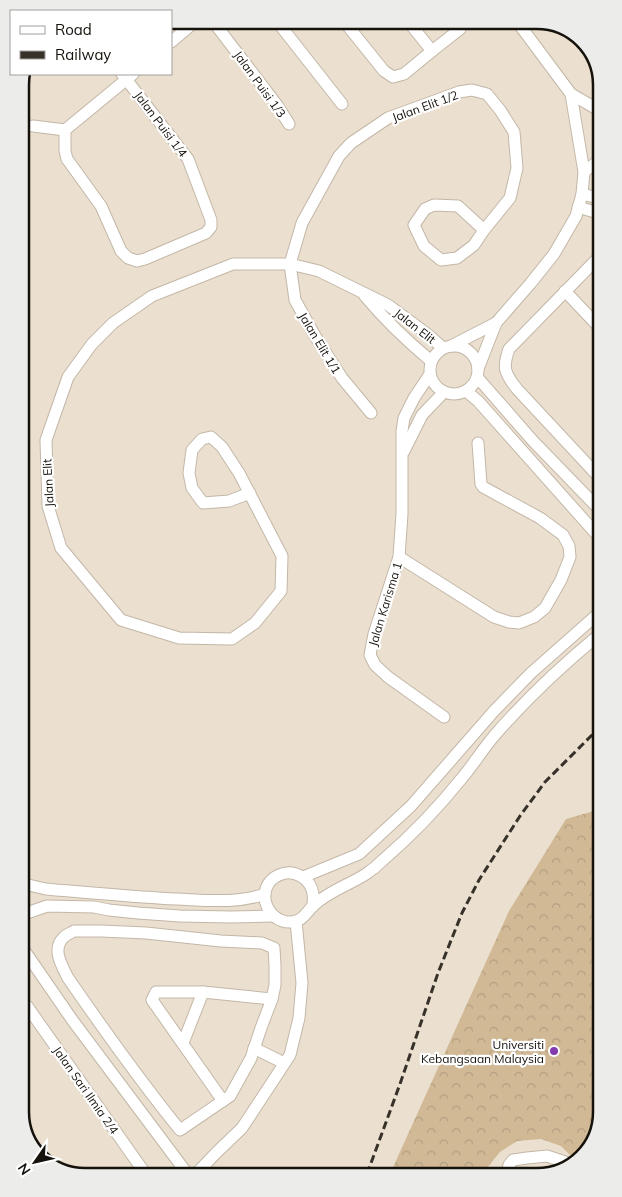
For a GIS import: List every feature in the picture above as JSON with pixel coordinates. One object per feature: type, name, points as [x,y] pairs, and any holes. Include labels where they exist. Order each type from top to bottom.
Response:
[{"type":"street","points":[[172,41],[186,29]]},
{"type":"street","name":"Jalan Puisi 1/3","points":[[219,29],[277,105],[289,124]]},
{"type":"street","points":[[283,29],[342,104]]},
{"type":"street","points":[[349,29],[384,71],[393,76],[404,74],[460,29]]},
{"type":"street","points":[[414,29],[432,51]]},
{"type":"street","points":[[523,29],[571,94],[593,107]]},
{"type":"street","points":[[33,126],[65,130],[127,75]]},
{"type":"street","name":"Jalan Puisi 1/4","points":[[65,130],[67,159],[102,206],[121,252],[128,258],[137,261],[145,259],[206,233],[211,227],[211,220],[188,159],[127,75]]},
{"type":"street","name":"Jalan Elit 1/2","points":[[290,264],[302,223],[339,156],[351,143],[388,118],[459,92],[472,90],[487,94],[514,132],[517,168],[510,198],[474,245],[457,258],[441,260],[424,246],[414,225],[425,209],[434,205],[458,206],[484,230]]},
{"type":"street","points":[[496,323],[436,353],[429,368],[434,385],[444,392],[455,394],[466,391],[471,387],[496,323],[554,254],[576,216],[582,194],[584,172],[571,94]]},
{"type":"street","points":[[584,172],[593,166]]},
{"type":"street","points":[[582,194],[593,197]]},
{"type":"street","points":[[578,207],[593,212]]},
{"type":"street","points":[[593,263],[509,349],[504,369],[508,378],[517,389],[593,471]]},
{"type":"street","name":"Jalan Elit","points":[[250,493],[229,501],[203,503],[192,488],[189,474],[192,450],[202,439],[211,437],[222,447],[239,473],[250,493],[282,556],[281,591],[255,622],[232,638],[179,638],[121,620],[61,548],[48,506],[46,440],[68,377],[92,344],[113,323],[152,296],[233,264],[290,264],[318,271],[388,305],[447,347]]},
{"type":"street","name":"Jalan Elit 1/1","points":[[290,264],[295,300],[342,378],[371,413]]},
{"type":"street","name":"Jalan Elit","points":[[361,291],[381,315],[431,361]]},
{"type":"street","points":[[565,291],[593,321]]},
{"type":"street","points":[[447,347],[458,346],[474,356],[477,373],[533,441],[593,503]]},
{"type":"street","name":"Jalan Karisma 1","points":[[430,374],[414,398],[404,418],[402,431],[403,455],[399,557],[374,634],[370,655],[375,665],[388,677],[444,717]]},
{"type":"street","points":[[466,391],[478,401],[593,530]]},
{"type":"street","name":"Jalan Karisma 1","points":[[403,455],[422,415],[444,392]]},
{"type":"street","points":[[399,557],[494,617],[518,623],[534,617],[545,608],[570,557],[569,546],[563,535],[540,518],[483,487],[481,484],[478,443]]},
{"type":"street","points":[[304,877],[359,854],[411,806],[494,711],[531,673],[593,618]]},
{"type":"street","points":[[313,906],[313,894],[310,885],[304,877],[294,873],[286,873],[272,879],[268,885],[264,899],[267,908],[273,916],[282,921],[292,922],[306,916],[313,906],[328,894],[367,873],[422,824],[463,777],[493,737],[528,698],[593,640]]},
{"type":"street","points":[[29,885],[56,890],[213,901],[253,898],[265,894]]},
{"type":"street","points":[[29,912],[47,906],[94,907],[142,913],[230,918],[273,916]]},
{"type":"street","points":[[141,933],[142,913]]},
{"type":"street","points":[[202,1168],[242,1128],[290,1055],[299,1018],[302,983],[296,921]]},
{"type":"street","points":[[74,931],[101,931],[262,943],[274,948],[275,985],[272,999],[251,1058],[230,1096],[180,1130],[143,1084],[68,978],[60,962],[58,954],[59,943],[64,936],[74,931]]},
{"type":"street","points":[[29,957],[73,1022],[183,1168]]},
{"type":"street","points":[[223,1101],[152,1000],[156,992],[203,992],[272,999]]},
{"type":"street","points":[[183,1043],[203,992]]},
{"type":"street","name":"Jalan Sari Ilmia 2/4","points":[[29,1009],[141,1168]]},
{"type":"street","points":[[73,1022],[90,1010]]},
{"type":"street","points":[[254,1048],[284,1064]]},
{"type":"street","points":[[508,1168],[512,1160],[527,1158],[547,1156],[563,1161]]},
{"type":"green space","points":[[593,811],[593,1119],[587,1137],[571,1156],[561,1146],[541,1139],[517,1141],[500,1152],[487,1168],[393,1168],[509,911],[566,819]]},
{"type":"railway","points":[[369,1168],[438,973],[462,913],[479,880],[520,816],[545,782],[593,734]]},
{"type":"place","name":"Universiti Kebangsaan Malaysia","points":[[554,1051]]}]
